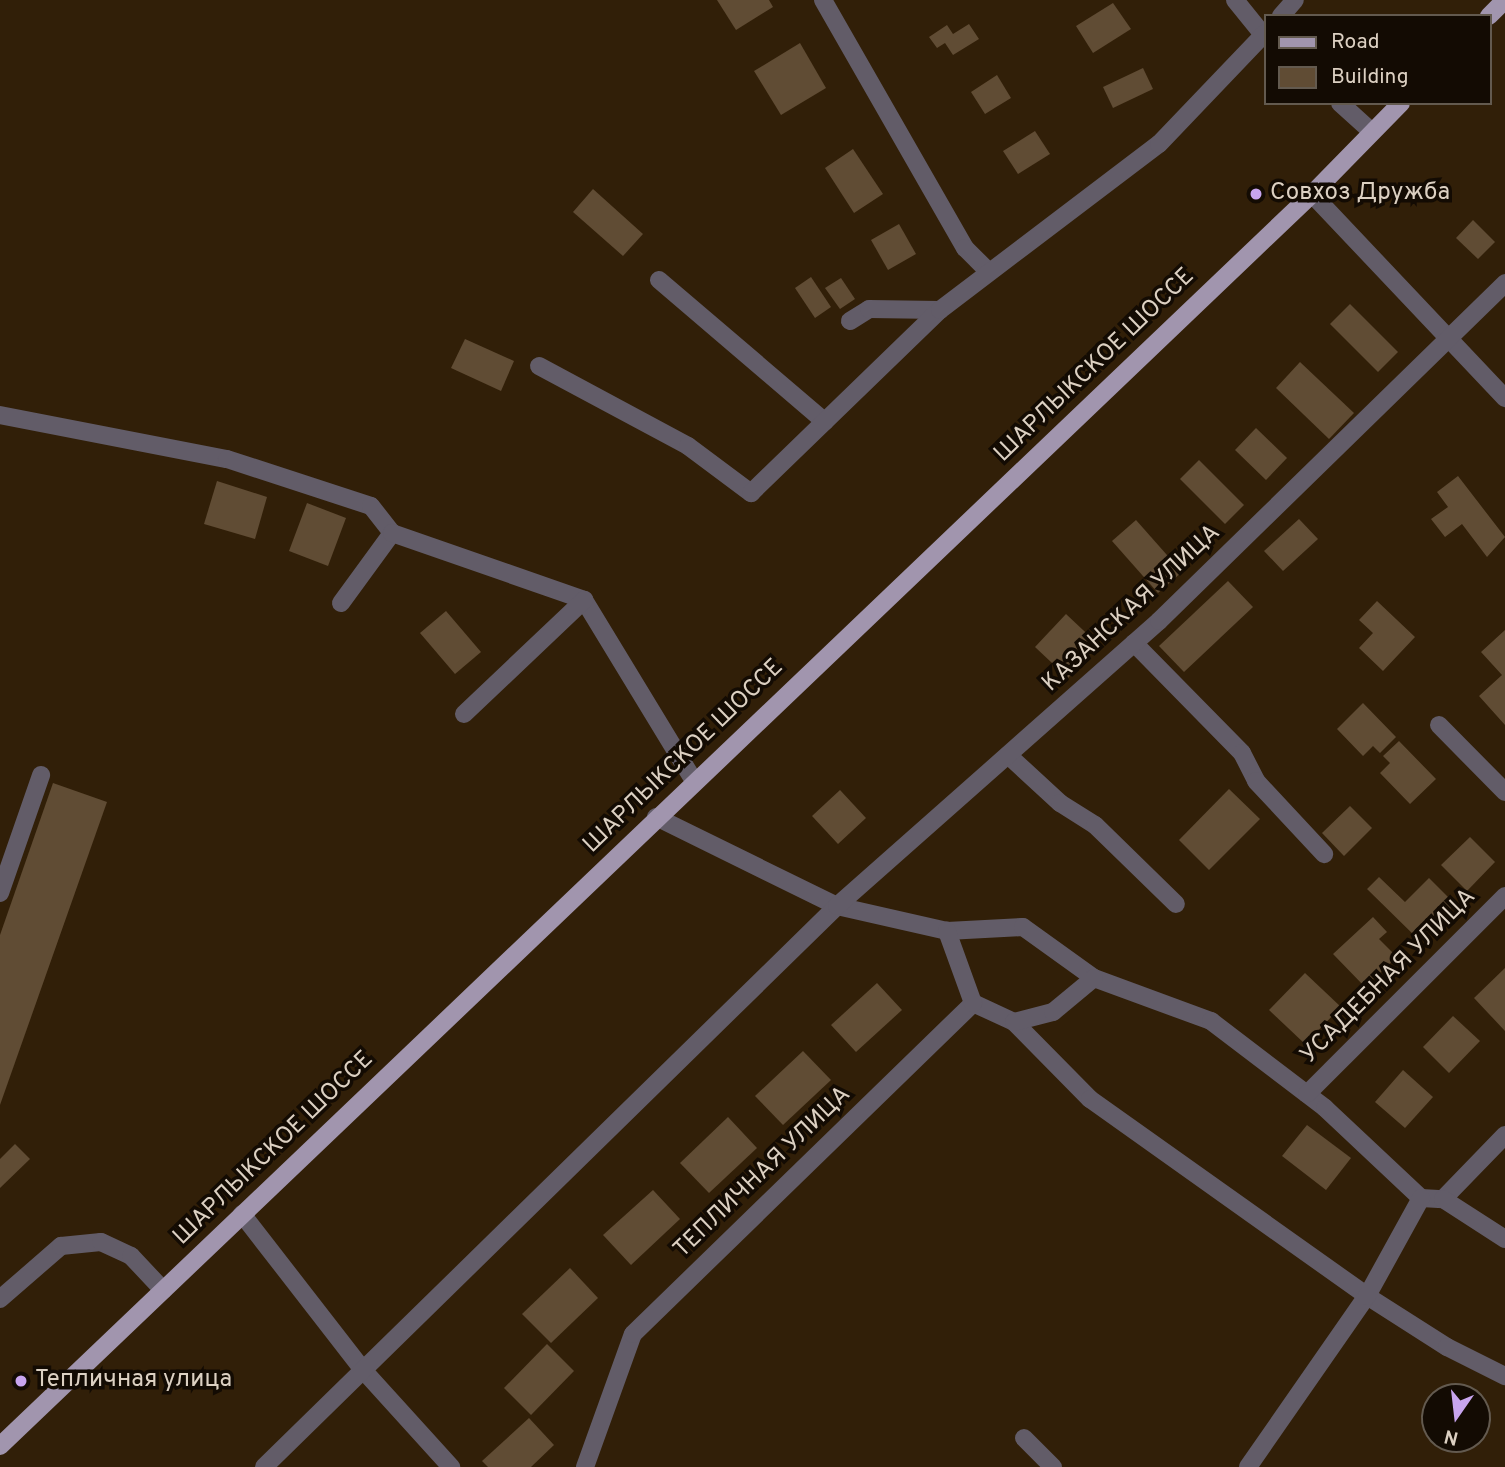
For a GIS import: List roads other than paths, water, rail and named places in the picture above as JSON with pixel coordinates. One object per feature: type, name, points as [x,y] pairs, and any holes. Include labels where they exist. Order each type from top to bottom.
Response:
[{"type":"main road","points":[[1491,14],[1505,0]]},
{"type":"main road","name":"ШАРЛЫКСКОЕ ШОССЕ","points":[[0,1446],[694,780],[1312,194],[1399,105]]},
{"type":"street","points":[[823,0],[965,247],[987,270]]},
{"type":"street","points":[[1235,0],[1264,34]]},
{"type":"street","points":[[1283,14],[1295,0]]},
{"type":"street","points":[[539,366],[688,446],[751,493],[940,310],[987,270],[1159,144],[1264,36]]},
{"type":"street","points":[[1342,105],[1372,132]]},
{"type":"street","points":[[1312,194],[1451,337],[1505,398]]},
{"type":"street","points":[[659,280],[825,422]]},
{"type":"street","name":"КАЗАНСКАЯ УЛИЦА","points":[[264,1467],[837,905],[1134,643],[1505,283]]},
{"type":"street","points":[[850,321],[869,309],[940,310]]},
{"type":"street","points":[[0,415],[227,459],[371,506],[392,533],[584,600],[694,780]]},
{"type":"street","points":[[341,603],[392,533]]},
{"type":"street","points":[[464,714],[584,600]]},
{"type":"street","points":[[1134,643],[1242,753],[1256,781],[1324,854]]},
{"type":"street","points":[[1439,725],[1505,792]]},
{"type":"street","points":[[1007,755],[1060,803],[1095,825],[1176,904]]},
{"type":"street","points":[[0,893],[41,775]]},
{"type":"street","points":[[656,817],[837,905],[947,931],[1023,927],[1094,978],[1211,1021],[1307,1094],[1421,1198],[1443,1199],[1505,1239]]},
{"type":"street","name":"УСАДЕБНАЯ УЛИЦА","points":[[1307,1094],[1505,896]]},
{"type":"street","points":[[947,931],[973,1003],[1014,1021],[1090,1099],[1367,1296],[1447,1347],[1505,1376]]},
{"type":"street","points":[[1014,1021],[1053,1012],[1094,978]]},
{"type":"street","name":"ТЕПЛИЧНАЯ УЛИЦА","points":[[585,1467],[633,1334],[973,1003]]},
{"type":"street","points":[[1443,1199],[1505,1135]]},
{"type":"street","points":[[1248,1467],[1367,1296],[1421,1198]]},
{"type":"street","points":[[242,1214],[364,1371],[451,1467]]},
{"type":"street","points":[[0,1299],[61,1246],[102,1242],[131,1256],[163,1290]]},
{"type":"street","points":[[1024,1438],[1053,1467]]},
{"type":"place","name":"Совхоз Дружба","points":[[1256,194]]},
{"type":"place","name":"Тепличная улица","points":[[21,1381]]}]
